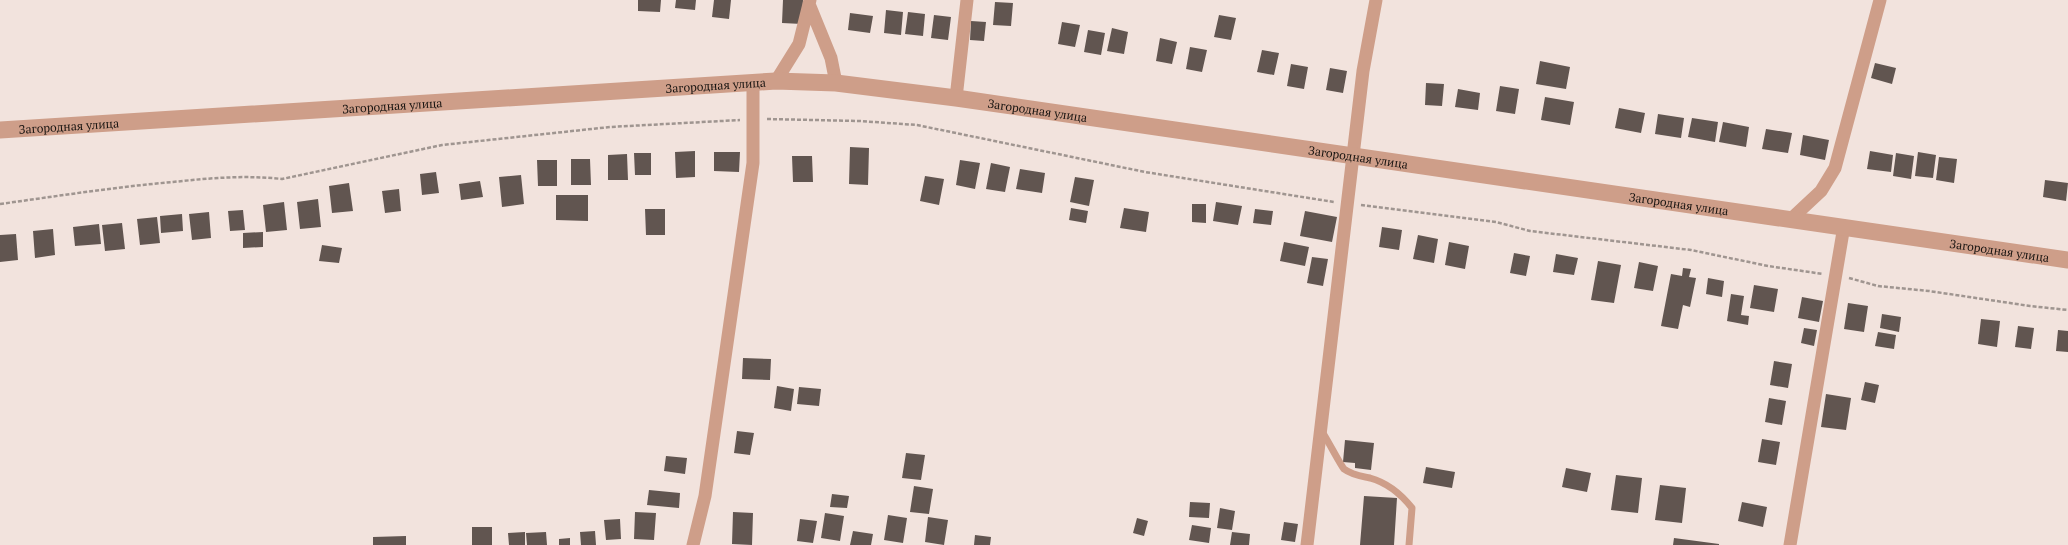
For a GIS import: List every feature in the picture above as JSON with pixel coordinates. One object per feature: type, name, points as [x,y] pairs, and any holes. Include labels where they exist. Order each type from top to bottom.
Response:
[{"type":"street","points":[[956,98],[967,0]]},
{"type":"street","points":[[1307,545],[1363,71],[1376,0]]},
{"type":"street","points":[[1791,219],[1821,191],[1835,168],[1880,0]]},
{"type":"street","points":[[776,81],[799,44],[809,2]]},
{"type":"street","points":[[809,2],[831,58],[836,83]]},
{"type":"street","name":"Загородная улица","points":[[0,130],[776,81],[836,83],[956,98],[1844,226],[2068,260]]},
{"type":"street","points":[[693,545],[705,496],[717,402],[753,163],[753,83]]},
{"type":"street","points":[[1790,545],[1844,226]]},
{"type":"lane","points":[[1321,429],[1334,449],[1343,468],[1352,474],[1388,485],[1403,497],[1412,508],[1409,545]]},
{"type":"path","points":[[0,204],[124,186],[201,179],[256,176],[282,179],[442,145],[610,127],[753,119],[860,121],[917,125],[1027,149],[1145,172],[1347,204],[1496,222],[1530,231],[1691,250],[1768,266],[1836,276],[1878,286],[1929,290],[2030,306],[2068,310]]},
{"type":"building","points":[[638,0],[661,0],[660,12],[638,11]]},
{"type":"building","points":[[676,0],[696,0],[695,10],[675,8]]},
{"type":"building","points":[[714,0],[731,0],[729,19],[712,17]]},
{"type":"building","points":[[783,0],[803,0],[802,24],[782,23]]},
{"type":"building","points":[[995,2],[1013,3],[1011,26],[993,25]]},
{"type":"building","points":[[886,10],[903,12],[901,35],[884,33]]},
{"type":"building","points":[[908,12],[925,14],[923,36],[905,34]]},
{"type":"building","points":[[850,13],[873,16],[870,33],[848,30]]},
{"type":"building","points":[[934,15],[951,17],[948,40],[931,38]]},
{"type":"building","points":[[1219,15],[1236,18],[1231,40],[1214,37]]},
{"type":"building","points":[[971,21],[986,22],[984,41],[970,40]]},
{"type":"building","points":[[1062,22],[1080,25],[1075,47],[1058,44]]},
{"type":"building","points":[[1112,28],[1128,32],[1124,54],[1107,51]]},
{"type":"building","points":[[1088,30],[1105,33],[1101,55],[1084,52]]},
{"type":"building","points":[[1160,38],[1177,42],[1172,64],[1156,61]]},
{"type":"building","points":[[1190,47],[1207,50],[1202,72],[1186,69]]},
{"type":"building","points":[[1262,50],[1279,53],[1274,75],[1257,72]]},
{"type":"building","points":[[1540,61],[1570,67],[1566,89],[1536,84]]},
{"type":"building","points":[[1875,63],[1896,68],[1892,84],[1871,78]]},
{"type":"building","points":[[1291,64],[1308,67],[1304,89],[1287,86]]},
{"type":"building","points":[[1330,68],[1347,71],[1343,93],[1326,90]]},
{"type":"building","points":[[1426,83],[1444,84],[1442,106],[1425,105]]},
{"type":"building","points":[[1500,86],[1519,89],[1515,114],[1496,111]]},
{"type":"building","points":[[1458,89],[1480,93],[1478,110],[1455,107]]},
{"type":"building","points":[[1545,97],[1574,102],[1570,125],[1541,120]]},
{"type":"building","points":[[1619,108],[1645,113],[1641,133],[1615,128]]},
{"type":"building","points":[[1658,114],[1684,118],[1681,138],[1655,134]]},
{"type":"building","points":[[1692,118],[1718,122],[1715,142],[1688,137]]},
{"type":"building","points":[[1723,122],[1749,127],[1746,147],[1719,142]]},
{"type":"building","points":[[1766,129],[1792,133],[1788,153],[1762,149]]},
{"type":"building","points":[[1803,135],[1829,140],[1825,160],[1800,155]]},
{"type":"building","points":[[850,147],[869,148],[868,185],[849,184]]},
{"type":"building","points":[[695,151],[695,177],[676,178],[675,152]]},
{"type":"building","points":[[1870,151],[1893,155],[1891,172],[1867,169]]},
{"type":"building","points":[[714,152],[740,152],[739,172],[714,171]]},
{"type":"building","points":[[1918,152],[1936,155],[1933,178],[1915,176]]},
{"type":"building","points":[[634,153],[651,153],[651,175],[635,175]]},
{"type":"building","points":[[1896,153],[1914,156],[1911,179],[1893,176]]},
{"type":"building","points":[[627,154],[628,180],[608,180],[608,155]]},
{"type":"building","points":[[792,156],[812,156],[813,182],[793,182]]},
{"type":"building","points":[[1939,157],[1957,159],[1954,183],[1936,180]]},
{"type":"building","points":[[571,159],[590,159],[591,185],[571,185]]},
{"type":"building","points":[[537,160],[557,160],[557,186],[538,186]]},
{"type":"building","points":[[960,160],[980,163],[975,189],[956,185]]},
{"type":"building","points":[[991,163],[1010,167],[1005,192],[986,189]]},
{"type":"building","points":[[1020,169],[1045,173],[1042,193],[1016,189]]},
{"type":"building","points":[[436,172],[439,193],[422,195],[420,174]]},
{"type":"building","points":[[521,175],[524,204],[502,207],[499,177]]},
{"type":"building","points":[[925,176],[944,179],[939,205],[920,201]]},
{"type":"building","points":[[1075,177],[1094,180],[1089,206],[1070,202]]},
{"type":"building","points":[[2045,180],[2068,183],[2066,201],[2043,197]]},
{"type":"building","points":[[480,181],[483,197],[461,200],[459,184]]},
{"type":"building","points":[[349,183],[353,211],[332,213],[329,186]]},
{"type":"building","points":[[399,189],[401,211],[385,213],[382,191]]},
{"type":"building","points":[[556,195],[588,195],[588,221],[556,220]]},
{"type":"building","points":[[318,199],[321,227],[300,229],[297,202]]},
{"type":"building","points":[[284,202],[287,230],[266,232],[263,205]]},
{"type":"building","points":[[1216,202],[1242,206],[1238,225],[1213,221]]},
{"type":"building","points":[[1192,204],[1206,204],[1206,223],[1192,222]]},
{"type":"building","points":[[1071,208],[1088,211],[1086,223],[1069,220]]},
{"type":"building","points":[[1124,208],[1149,212],[1146,232],[1120,228]]},
{"type":"building","points":[[645,209],[665,209],[665,235],[646,235]]},
{"type":"building","points":[[1255,209],[1273,211],[1271,225],[1253,223]]},
{"type":"building","points":[[243,210],[245,230],[230,231],[228,211]]},
{"type":"building","points":[[1305,211],[1337,217],[1332,242],[1300,236]]},
{"type":"building","points":[[209,212],[211,238],[192,240],[189,214]]},
{"type":"building","points":[[182,214],[183,231],[161,233],[160,216]]},
{"type":"building","points":[[157,217],[160,243],[140,245],[137,219]]},
{"type":"building","points":[[122,223],[125,249],[105,251],[102,225]]},
{"type":"building","points":[[99,224],[101,244],[75,246],[73,227]]},
{"type":"building","points":[[1382,227],[1402,230],[1399,250],[1379,247]]},
{"type":"building","points":[[53,229],[55,255],[35,258],[33,231]]},
{"type":"building","points":[[263,232],[263,247],[243,248],[243,233]]},
{"type":"building","points":[[16,234],[18,260],[0,262],[0,235]]},
{"type":"building","points":[[1418,235],[1438,239],[1434,263],[1413,259]]},
{"type":"building","points":[[1284,242],[1309,247],[1305,266],[1280,261]]},
{"type":"building","points":[[1449,242],[1469,246],[1465,269],[1445,265]]},
{"type":"building","points":[[322,245],[342,248],[339,263],[319,261]]},
{"type":"building","points":[[1514,253],[1530,256],[1526,276],[1510,273]]},
{"type":"building","points":[[1556,254],[1578,258],[1574,275],[1553,272]]},
{"type":"building","points":[[1312,257],[1328,259],[1323,286],[1307,283]]},
{"type":"building","points":[[1598,261],[1621,265],[1614,303],[1591,300]]},
{"type":"building","points":[[1639,262],[1658,266],[1653,291],[1634,288]]},
{"type":"building","points":[[1683,268],[1691,269],[1689,277],[1696,278],[1690,307],[1683,305],[1678,329],[1661,326],[1671,274],[1682,276]]},
{"type":"building","points":[[1708,278],[1724,281],[1722,297],[1706,294]]},
{"type":"building","points":[[1754,285],[1778,289],[1774,312],[1750,308]]},
{"type":"building","points":[[1731,294],[1744,296],[1741,315],[1749,316],[1748,325],[1727,321]]},
{"type":"building","points":[[1802,297],[1823,301],[1819,322],[1798,318]]},
{"type":"building","points":[[1848,303],[1868,306],[1864,332],[1844,329]]},
{"type":"building","points":[[1882,314],[1901,317],[1899,332],[1880,328]]},
{"type":"building","points":[[1981,319],[2000,321],[1997,347],[1978,344]]},
{"type":"building","points":[[2018,326],[2034,328],[2031,349],[2015,347]]},
{"type":"building","points":[[1804,328],[1817,330],[1814,346],[1801,343]]},
{"type":"building","points":[[2058,330],[2068,331],[2068,352],[2056,351]]},
{"type":"building","points":[[1878,332],[1896,335],[1894,349],[1875,346]]},
{"type":"building","points":[[743,358],[771,359],[770,380],[742,379]]},
{"type":"building","points":[[1774,361],[1792,364],[1788,388],[1770,385]]},
{"type":"building","points":[[1865,382],[1879,385],[1875,403],[1861,400]]},
{"type":"building","points":[[777,386],[794,389],[791,411],[774,408]]},
{"type":"building","points":[[799,387],[821,389],[819,406],[797,404]]},
{"type":"building","points":[[1826,394],[1851,398],[1846,430],[1821,427]]},
{"type":"building","points":[[1769,398],[1786,401],[1782,425],[1765,422]]},
{"type":"building","points":[[737,431],[754,433],[750,455],[734,453]]},
{"type":"building","points":[[1762,439],[1780,442],[1776,465],[1758,462]]},
{"type":"building","points":[[1345,440],[1374,443],[1371,470],[1355,468],[1355,463],[1343,462]]},
{"type":"building","points":[[906,453],[925,455],[921,480],[902,478]]},
{"type":"building","points":[[666,456],[687,458],[685,474],[664,471]]},
{"type":"building","points":[[1426,467],[1455,472],[1452,488],[1423,483]]},
{"type":"building","points":[[1566,468],[1591,473],[1587,492],[1562,487]]},
{"type":"building","points":[[1616,475],[1642,478],[1638,513],[1611,510]]},
{"type":"building","points":[[1660,485],[1686,488],[1682,523],[1655,520]]},
{"type":"building","points":[[914,486],[933,489],[929,514],[910,512]]},
{"type":"building","points":[[649,490],[680,493],[679,508],[647,505]]},
{"type":"building","points":[[832,494],[849,496],[847,508],[830,507]]},
{"type":"building","points":[[1364,496],[1397,498],[1394,545],[1360,545]]},
{"type":"building","points":[[1190,502],[1210,503],[1209,518],[1189,517]]},
{"type":"building","points":[[1742,502],[1767,507],[1763,527],[1738,521]]},
{"type":"building","points":[[1220,508],[1235,511],[1232,530],[1217,528]]},
{"type":"building","points":[[635,512],[656,513],[654,540],[634,539]]},
{"type":"building","points":[[733,512],[753,513],[752,545],[732,544]]},
{"type":"building","points":[[825,513],[844,516],[840,541],[821,538]]},
{"type":"building","points":[[888,515],[907,518],[903,543],[884,540]]},
{"type":"building","points":[[928,517],[948,520],[944,545],[925,542]]},
{"type":"building","points":[[1137,518],[1148,521],[1144,536],[1133,533]]},
{"type":"building","points":[[620,519],[621,539],[606,540],[604,520]]},
{"type":"building","points":[[800,519],[817,521],[813,543],[797,541]]},
{"type":"building","points":[[1284,522],[1298,524],[1295,542],[1281,540]]},
{"type":"building","points":[[1192,525],[1211,528],[1209,543],[1189,540]]},
{"type":"building","points":[[472,527],[492,527],[492,545],[472,545]]},
{"type":"building","points":[[595,531],[596,545],[581,545],[580,532]]},
{"type":"building","points":[[853,531],[873,534],[871,545],[850,545]]},
{"type":"building","points":[[525,532],[525,545],[509,545],[508,533]]},
{"type":"building","points":[[546,532],[547,545],[527,545],[526,533]]},
{"type":"building","points":[[1232,532],[1250,534],[1249,545],[1230,545]]},
{"type":"building","points":[[975,535],[991,537],[990,545],[974,545]]},
{"type":"building","points":[[406,536],[406,545],[373,545],[373,537]]},
{"type":"building","points":[[570,538],[570,545],[559,545],[559,539]]},
{"type":"building","points":[[1674,538],[1719,544],[1719,545],[1673,545]]}]
